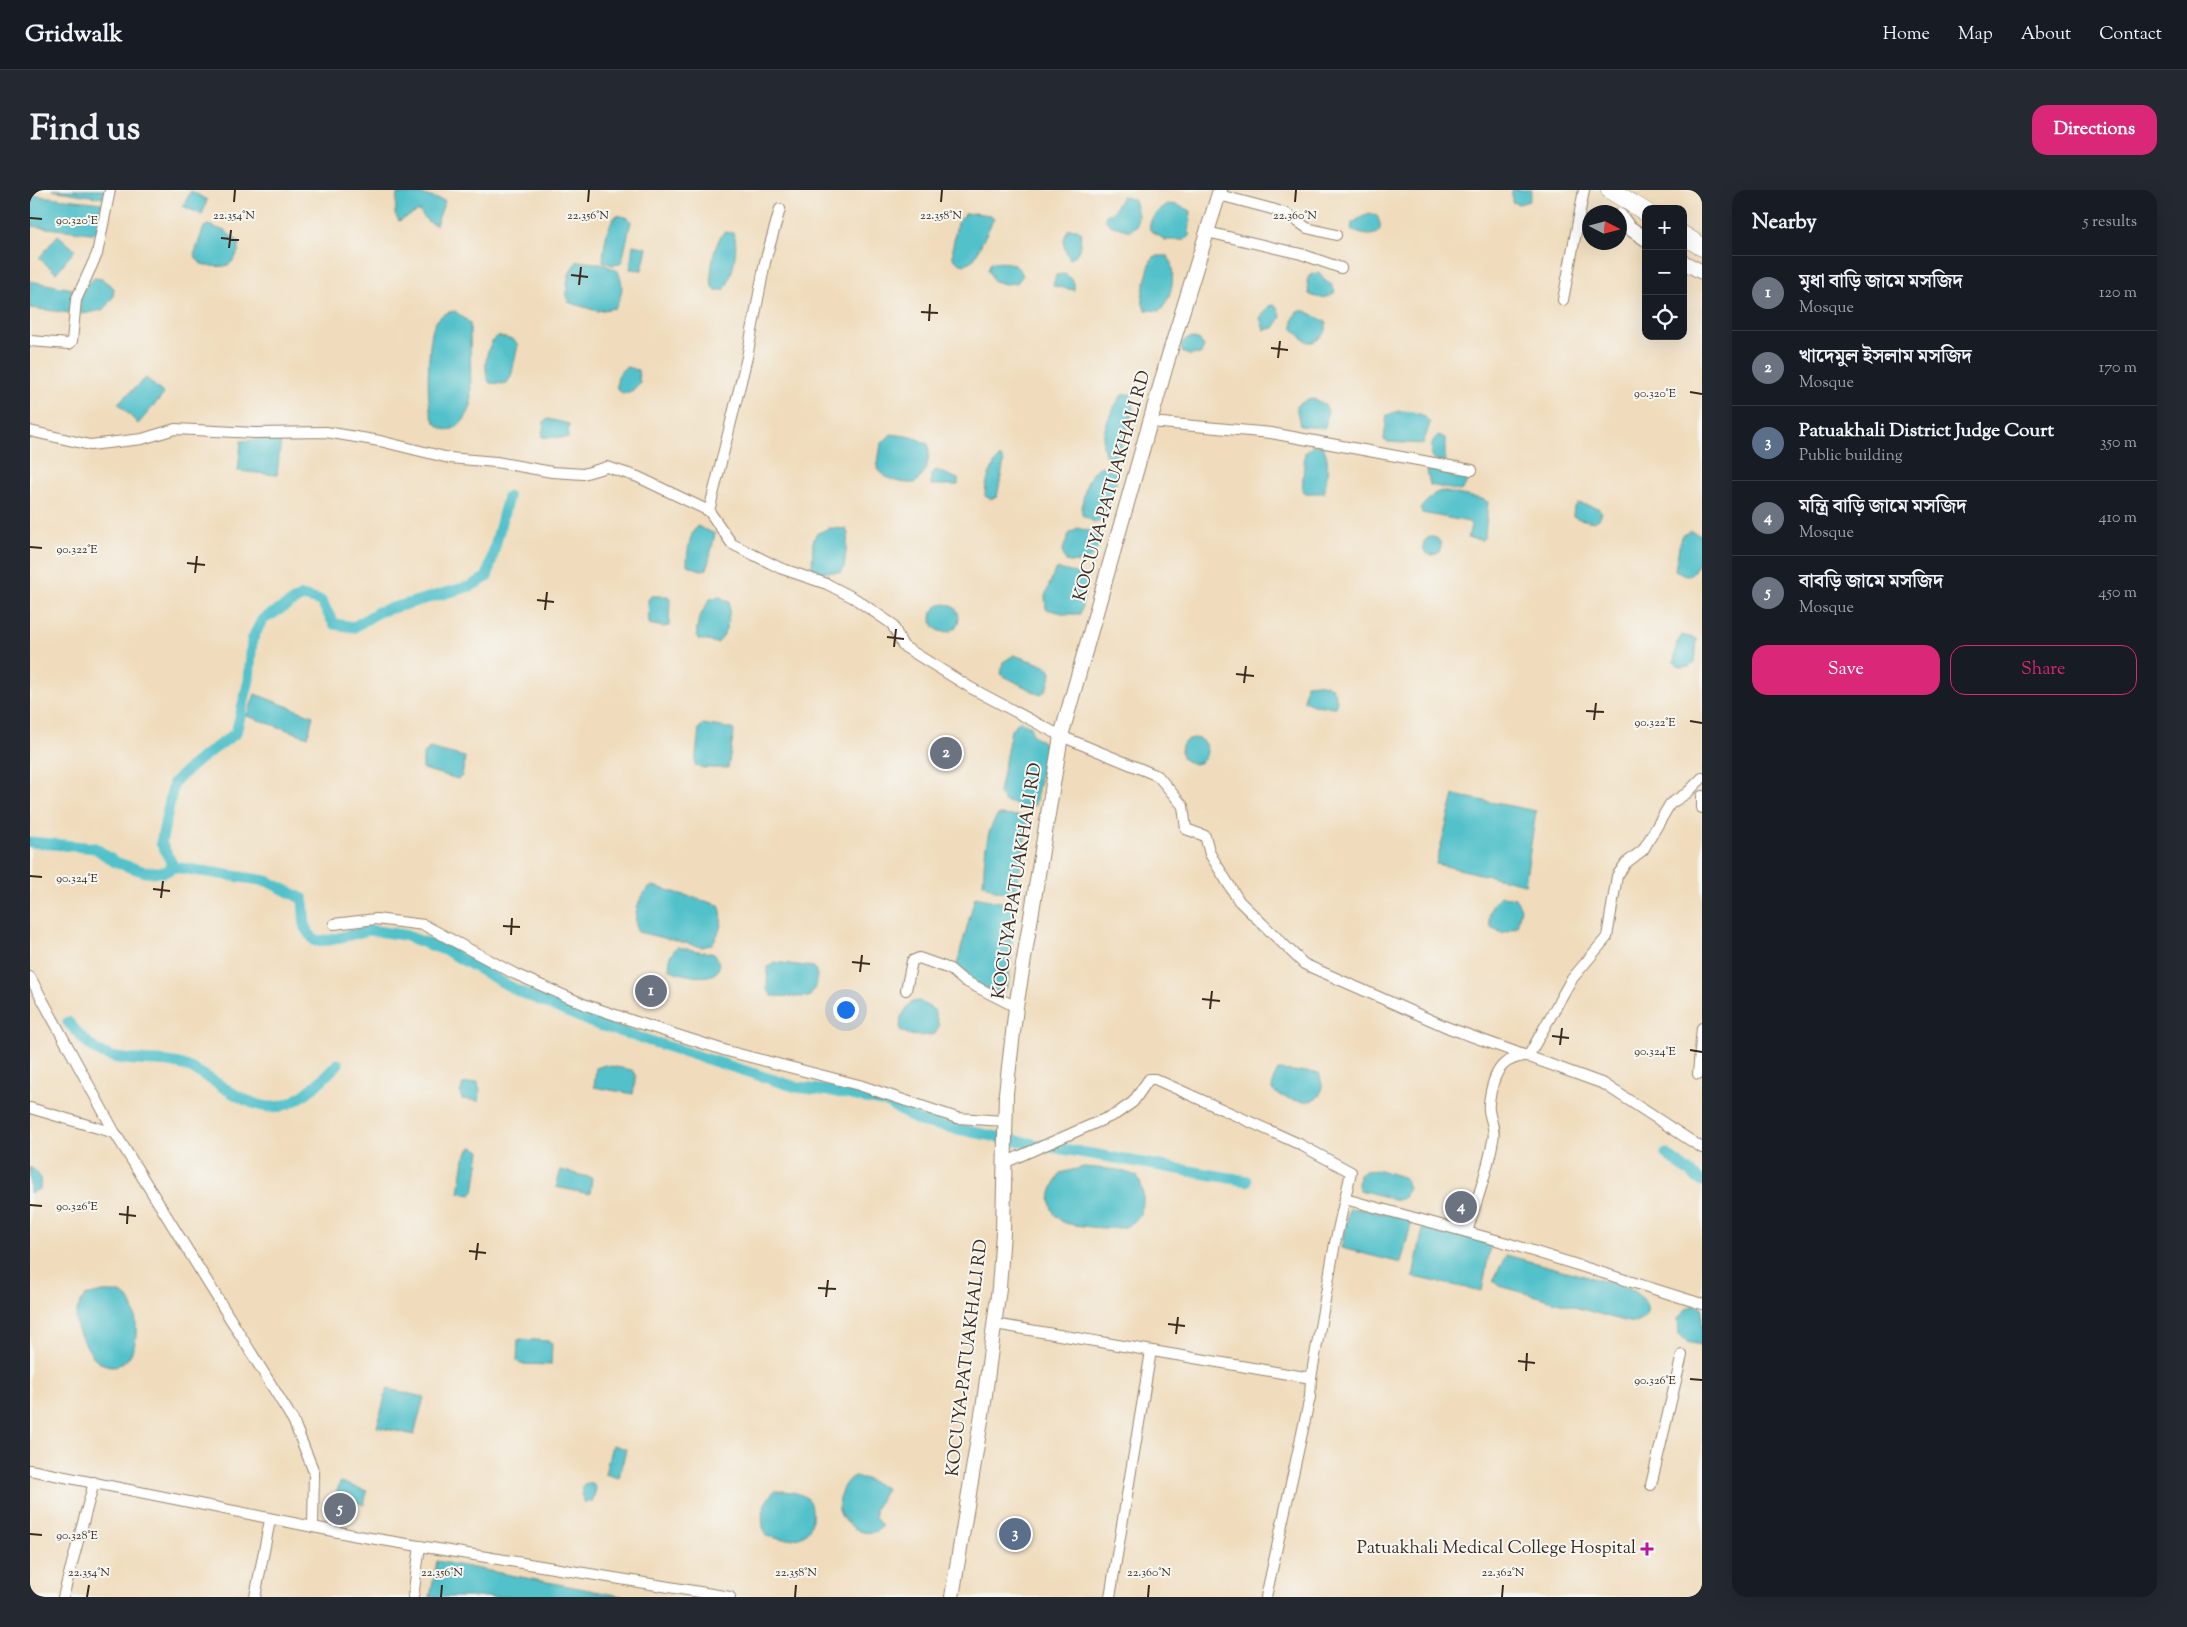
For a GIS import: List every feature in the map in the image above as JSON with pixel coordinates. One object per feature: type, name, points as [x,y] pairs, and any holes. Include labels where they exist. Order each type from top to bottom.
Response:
[{"type":"highway","points":[[1609,190],[1642,210]]},
{"type":"highway","points":[[1687,238],[1702,247]]},
{"type":"main road","points":[[1609,190],[1615,205]]},
{"type":"main road","name":"KOCUYA-PATUAKHALI RD","points":[[952,1597],[995,1324],[1003,1232],[1005,1121],[1016,1007],[1061,736],[1219,192]]},
{"type":"main road","points":[[1627,226],[1642,237]]},
{"type":"main road","points":[[1687,264],[1702,272]]},
{"type":"street","points":[[30,341],[68,344],[72,341],[76,300],[97,254],[110,190]]},
{"type":"street","points":[[1563,300],[1584,190]]},
{"type":"street","points":[[1219,192],[1287,214],[1307,228],[1336,235]]},
{"type":"street","points":[[710,511],[747,357],[765,262],[780,209]]},
{"type":"street","points":[[1207,232],[1301,254],[1341,268]]},
{"type":"street","points":[[1151,422],[1271,433],[1472,470]]},
{"type":"street","points":[[30,430],[90,445],[142,439],[175,429],[255,433],[326,432],[380,441],[449,458],[496,462],[552,472],[583,474],[608,467],[638,477],[710,511],[732,544],[780,568],[827,584],[854,598],[892,624],[903,646],[971,688],[1061,736],[1158,776],[1183,806],[1186,829],[1205,836],[1210,854],[1239,902],[1304,964],[1450,1028],[1529,1055],[1604,1084],[1702,1148]]},
{"type":"street","points":[[1529,1055],[1570,980],[1607,937],[1617,876],[1626,863],[1643,850],[1670,804],[1687,793],[1702,778]]},
{"type":"street","points":[[1702,796],[1702,808]]},
{"type":"street","points":[[334,924],[376,919],[424,925],[515,974],[586,1005],[633,1022],[727,1051],[859,1085],[957,1118],[1005,1121]]},
{"type":"street","points":[[906,990],[912,960],[919,958],[950,969],[963,980],[1016,1007]]},
{"type":"street","points":[[30,977],[114,1133],[293,1420],[314,1472],[312,1527]]},
{"type":"street","points":[[1698,1074],[1702,1028]]},
{"type":"street","points":[[1467,1232],[1494,1139],[1493,1122],[1489,1110],[1494,1076],[1502,1065],[1509,1060],[1517,1056],[1529,1055]]},
{"type":"street","points":[[1003,1158],[1060,1140],[1116,1114],[1133,1102],[1149,1079],[1155,1079],[1299,1144],[1351,1172],[1311,1378],[1310,1397],[1266,1597]]},
{"type":"street","points":[[30,1108],[114,1133]]},
{"type":"street","points":[[1345,1199],[1467,1232],[1702,1304]]},
{"type":"street","points":[[995,1324],[1311,1378]]},
{"type":"street","points":[[1110,1597],[1151,1351]]},
{"type":"street","points":[[1652,1485],[1682,1355]]},
{"type":"street","points":[[30,1470],[270,1520],[730,1597]]},
{"type":"street","points":[[63,1597],[94,1482]]},
{"type":"street","points":[[255,1597],[270,1520]]},
{"type":"street","points":[[412,1597],[420,1546]]},
{"type":"water","points":[[52,190],[104,190],[103,198]]},
{"type":"water","points":[[1512,190],[1532,190],[1529,201],[1519,204],[1512,202]]},
{"type":"water","points":[[191,191],[207,200],[202,215],[183,206]]},
{"type":"water","points":[[397,194],[420,194],[445,201],[436,225],[427,221],[419,211],[399,221],[395,214]]},
{"type":"water","points":[[30,195],[102,203],[99,234],[30,226]]},
{"type":"water","points":[[1122,196],[1134,200],[1138,215],[1137,225],[1130,231],[1110,225],[1105,219],[1106,215],[1113,212]]},
{"type":"water","points":[[1168,204],[1177,205],[1191,211],[1189,236],[1184,240],[1165,240],[1150,230],[1154,215]]},
{"type":"water","points":[[1369,213],[1377,216],[1380,229],[1377,233],[1368,235],[1351,229],[1352,223]]},
{"type":"water","points":[[965,214],[991,215],[994,218],[974,259],[964,265],[958,263],[953,258],[953,245],[957,223]]},
{"type":"water","points":[[617,215],[629,218],[631,222],[622,261],[620,264],[612,265],[603,261],[603,255],[610,224]]},
{"type":"water","points":[[208,225],[225,231],[240,243],[235,258],[227,265],[201,264],[194,255],[204,227]]},
{"type":"water","points":[[1069,229],[1077,229],[1081,232],[1078,251],[1070,259],[1064,244]]},
{"type":"water","points":[[724,232],[733,233],[736,245],[735,253],[727,285],[724,290],[716,290],[712,287],[711,281],[712,266],[717,243]]},
{"type":"water","points":[[58,235],[75,250],[56,273],[39,258]]},
{"type":"water","points":[[633,245],[647,248],[642,270],[630,269]]},
{"type":"water","points":[[1155,256],[1168,256],[1173,277],[1168,299],[1160,311],[1146,310],[1143,300],[1144,286],[1151,260]]},
{"type":"water","points":[[578,261],[603,264],[618,271],[622,290],[615,308],[597,311],[568,302],[569,274]]},
{"type":"water","points":[[991,262],[1013,265],[1023,275],[1017,283],[1005,284],[994,281],[988,270]]},
{"type":"water","points":[[1319,272],[1324,280],[1332,285],[1335,292],[1329,296],[1319,297],[1309,294],[1307,281],[1309,276]]},
{"type":"water","points":[[1066,274],[1074,282],[1074,290],[1053,286],[1056,275]]},
{"type":"water","points":[[94,278],[102,279],[114,288],[113,297],[103,310],[82,314],[79,311],[80,297]]},
{"type":"water","points":[[30,281],[73,289],[70,313],[30,308]]},
{"type":"water","points":[[1269,306],[1277,307],[1281,317],[1274,328],[1264,330],[1260,318]]},
{"type":"water","points":[[455,311],[470,323],[471,405],[466,417],[457,427],[446,430],[434,421],[431,414],[428,390],[430,348],[433,329],[438,319],[444,314]]},
{"type":"water","points":[[1297,311],[1306,311],[1326,322],[1326,331],[1321,337],[1313,342],[1309,342],[1293,329],[1293,320]]},
{"type":"water","points":[[497,336],[514,340],[518,345],[511,377],[506,384],[490,383],[486,372],[488,351]]},
{"type":"water","points":[[1192,338],[1200,341],[1204,346],[1201,354],[1189,355],[1182,352],[1181,346],[1185,340]]},
{"type":"water","points":[[627,367],[638,370],[640,384],[624,394],[617,389],[617,382],[620,373]]},
{"type":"water","points":[[146,378],[164,394],[138,424],[118,403]]},
{"type":"water","points":[[1130,394],[1133,396],[1133,411],[1119,453],[1112,457],[1106,456],[1103,449],[1103,441],[1106,424],[1122,395]]},
{"type":"water","points":[[1310,398],[1323,403],[1328,410],[1325,428],[1300,426],[1296,406]]},
{"type":"water","points":[[1399,411],[1408,411],[1424,416],[1430,423],[1423,444],[1384,440],[1387,415]]},
{"type":"water","points":[[548,419],[569,424],[568,438],[542,437],[544,422]]},
{"type":"water","points":[[891,434],[912,437],[928,444],[927,465],[919,480],[915,483],[894,480],[884,476],[877,469],[881,444]]},
{"type":"water","points":[[1439,435],[1445,438],[1445,462],[1433,459],[1432,456],[1433,442]]},
{"type":"water","points":[[281,438],[277,475],[238,471],[241,441]]},
{"type":"water","points":[[1314,445],[1322,446],[1327,456],[1327,475],[1324,493],[1306,493],[1302,491],[1305,452]]},
{"type":"water","points":[[1000,457],[1004,461],[997,497],[990,499],[985,496],[986,486],[991,470]]},
{"type":"water","points":[[1112,466],[1116,479],[1113,494],[1099,522],[1094,522],[1082,515],[1082,504],[1087,484],[1096,469]]},
{"type":"water","points":[[1433,467],[1465,475],[1467,482],[1463,489],[1460,491],[1430,485],[1427,470]]},
{"type":"water","points":[[936,470],[958,479],[958,485],[931,485],[931,474]]},
{"type":"water","points":[[1441,491],[1482,499],[1488,502],[1485,536],[1482,540],[1468,538],[1471,525],[1469,522],[1422,513],[1420,508],[1434,494]]},
{"type":"water","points":[[1578,503],[1598,508],[1602,512],[1599,519],[1594,522],[1573,516],[1574,507]]},
{"type":"water","points":[[697,526],[715,534],[707,569],[701,570],[687,565],[690,539]]},
{"type":"water","points":[[829,528],[846,529],[848,534],[844,568],[841,572],[812,572],[813,542],[816,534]]},
{"type":"water","points":[[1077,528],[1093,532],[1100,539],[1098,546],[1092,556],[1084,561],[1066,561],[1062,552],[1069,534]]},
{"type":"water","points":[[1690,531],[1702,535],[1702,547],[1696,569],[1687,576],[1675,570],[1681,536]]},
{"type":"water","points":[[1428,537],[1436,537],[1441,542],[1439,553],[1428,555],[1423,550],[1423,542]]},
{"type":"water","points":[[1059,569],[1086,576],[1088,582],[1080,614],[1066,614],[1046,609],[1045,596],[1055,570]]},
{"type":"water","points":[[651,596],[668,596],[670,599],[669,626],[663,627],[649,624],[648,600]]},
{"type":"water","points":[[720,597],[729,602],[727,625],[723,636],[717,643],[698,639],[697,629],[702,612],[711,598]]},
{"type":"water","points":[[945,604],[955,608],[959,618],[955,628],[945,632],[935,628],[931,618],[935,608]]},
{"type":"water","points":[[1682,635],[1697,639],[1695,662],[1690,667],[1679,667],[1674,662],[1677,643]]},
{"type":"water","points":[[1014,655],[1046,666],[1051,671],[1049,685],[1043,693],[1040,695],[1000,674],[1003,662]]},
{"type":"water","points":[[1317,683],[1332,687],[1337,700],[1335,707],[1313,705],[1304,701],[1306,684]]},
{"type":"water","points":[[255,694],[313,716],[308,737],[247,716]]},
{"type":"water","points":[[1019,721],[1031,726],[1032,734],[1043,742],[1046,749],[1035,805],[1024,807],[1004,801],[999,793],[1011,730]]},
{"type":"water","points":[[703,724],[733,729],[728,768],[703,768],[695,765],[699,728]]},
{"type":"water","points":[[1194,738],[1203,742],[1207,751],[1203,760],[1194,764],[1185,760],[1181,751],[1185,742]]},
{"type":"water","points":[[429,748],[465,757],[462,776],[458,779],[423,769],[423,756]]},
{"type":"water","points":[[1454,795],[1536,811],[1525,884],[1436,864]]},
{"type":"water","points":[[998,815],[1020,816],[1028,821],[1016,890],[1007,892],[998,891],[983,883],[988,838],[993,822]]},
{"type":"water","points":[[653,886],[719,905],[722,916],[721,926],[711,945],[702,947],[638,932],[636,913],[638,906],[643,894]]},
{"type":"water","points":[[1501,896],[1515,898],[1521,908],[1517,927],[1502,933],[1491,927],[1489,918],[1492,906]]},
{"type":"water","points":[[975,897],[1015,905],[1008,986],[1002,992],[985,988],[957,973],[957,964]]},
{"type":"water","points":[[677,947],[715,954],[719,964],[717,971],[712,975],[694,976],[669,969],[670,956]]},
{"type":"water","points":[[774,962],[814,967],[817,975],[816,983],[809,997],[772,996],[767,989],[768,967]]},
{"type":"water","points":[[919,1001],[934,1010],[939,1026],[935,1034],[921,1036],[904,1033],[900,1030],[901,1017],[911,1002]]},
{"type":"water","points":[[605,1065],[632,1070],[636,1076],[633,1094],[594,1087],[596,1068]]},
{"type":"water","points":[[1278,1070],[1319,1073],[1323,1088],[1316,1099],[1311,1101],[1293,1100],[1281,1096],[1272,1090],[1273,1080]]},
{"type":"water","points":[[478,1082],[479,1101],[462,1099],[460,1093],[463,1084]]},
{"type":"water","points":[[473,1147],[480,1151],[474,1192],[471,1195],[459,1193],[464,1159],[470,1148]]},
{"type":"water","points":[[30,1167],[36,1171],[41,1182],[40,1189],[30,1193]]},
{"type":"water","points":[[1084,1167],[1119,1170],[1137,1176],[1142,1189],[1143,1204],[1134,1222],[1122,1227],[1087,1227],[1065,1223],[1058,1218],[1052,1208],[1050,1197],[1060,1173]]},
{"type":"water","points":[[561,1170],[592,1178],[590,1194],[556,1187]]},
{"type":"water","points":[[1380,1170],[1405,1178],[1408,1188],[1404,1198],[1397,1200],[1360,1190],[1358,1186],[1359,1175],[1365,1171]]},
{"type":"water","points":[[1349,1208],[1375,1211],[1412,1220],[1401,1263],[1341,1248]]},
{"type":"water","points":[[1423,1228],[1491,1242],[1482,1291],[1413,1277]]},
{"type":"water","points":[[1506,1255],[1629,1288],[1644,1300],[1647,1309],[1646,1314],[1643,1319],[1636,1323],[1624,1321],[1500,1286],[1493,1281]]},
{"type":"water","points":[[103,1292],[116,1292],[126,1296],[135,1316],[136,1339],[133,1349],[128,1358],[121,1364],[111,1366],[100,1363],[95,1359],[79,1332],[76,1321],[77,1311],[85,1296]]},
{"type":"water","points":[[1694,1305],[1702,1307],[1702,1345],[1686,1342],[1679,1335],[1678,1319],[1687,1308]]},
{"type":"water","points":[[518,1340],[549,1341],[552,1343],[551,1365],[520,1364],[517,1361]]},
{"type":"water","points":[[387,1389],[424,1397],[414,1435],[377,1427]]},
{"type":"water","points":[[612,1445],[626,1449],[619,1478],[605,1474]]},
{"type":"water","points":[[854,1476],[886,1488],[875,1510],[875,1517],[882,1527],[877,1531],[860,1531],[849,1524],[841,1515],[839,1499],[843,1487]]},
{"type":"water","points":[[340,1482],[367,1491],[364,1505],[336,1494]]},
{"type":"water","points":[[584,1484],[593,1484],[596,1489],[592,1502],[584,1502],[581,1494]]},
{"type":"water","points":[[774,1491],[794,1492],[807,1498],[812,1508],[812,1521],[805,1534],[792,1539],[766,1536],[762,1518],[764,1506]]},
{"type":"water","points":[[437,1561],[626,1597],[430,1597]]},
{"type":"waterway","points":[[508,497],[487,577],[471,586],[378,612],[354,627],[334,624],[321,601],[302,596],[262,620],[252,640],[249,680],[236,733],[200,759],[174,782],[161,843],[174,867],[267,881],[303,899],[305,928],[315,941],[330,940],[369,930],[404,935],[447,951],[518,991],[593,1023],[796,1087],[837,1092],[886,1102],[919,1121],[1017,1141],[1247,1181]]},
{"type":"waterway","points":[[30,842],[95,848],[115,862],[145,872],[165,872],[174,867]]},
{"type":"waterway","points":[[68,1022],[90,1045],[108,1056],[129,1060],[172,1062],[183,1065],[238,1096],[261,1106],[272,1107],[291,1103],[317,1085],[338,1064]]},
{"type":"waterway","points":[[1666,1154],[1702,1182]]},
{"type":"place","name":"খাদেমুল ইসলাম মসজিদ","points":[[946,753]]},
{"type":"place","name":"মৃধা বাড়ি জামে মসজিদ","points":[[651,991]]},
{"type":"place","name":"মন্ত্রি বাড়ি জামে মসজিদ","points":[[1461,1207]]},
{"type":"place","name":"বাবড়ি জামে মসজিদ","points":[[340,1509]]},
{"type":"place","name":"Patuakhali District Judge Court","points":[[1015,1534]]},
{"type":"place","name":"Patuakhali Medical College Hospital","points":[[1647,1549]]}]
